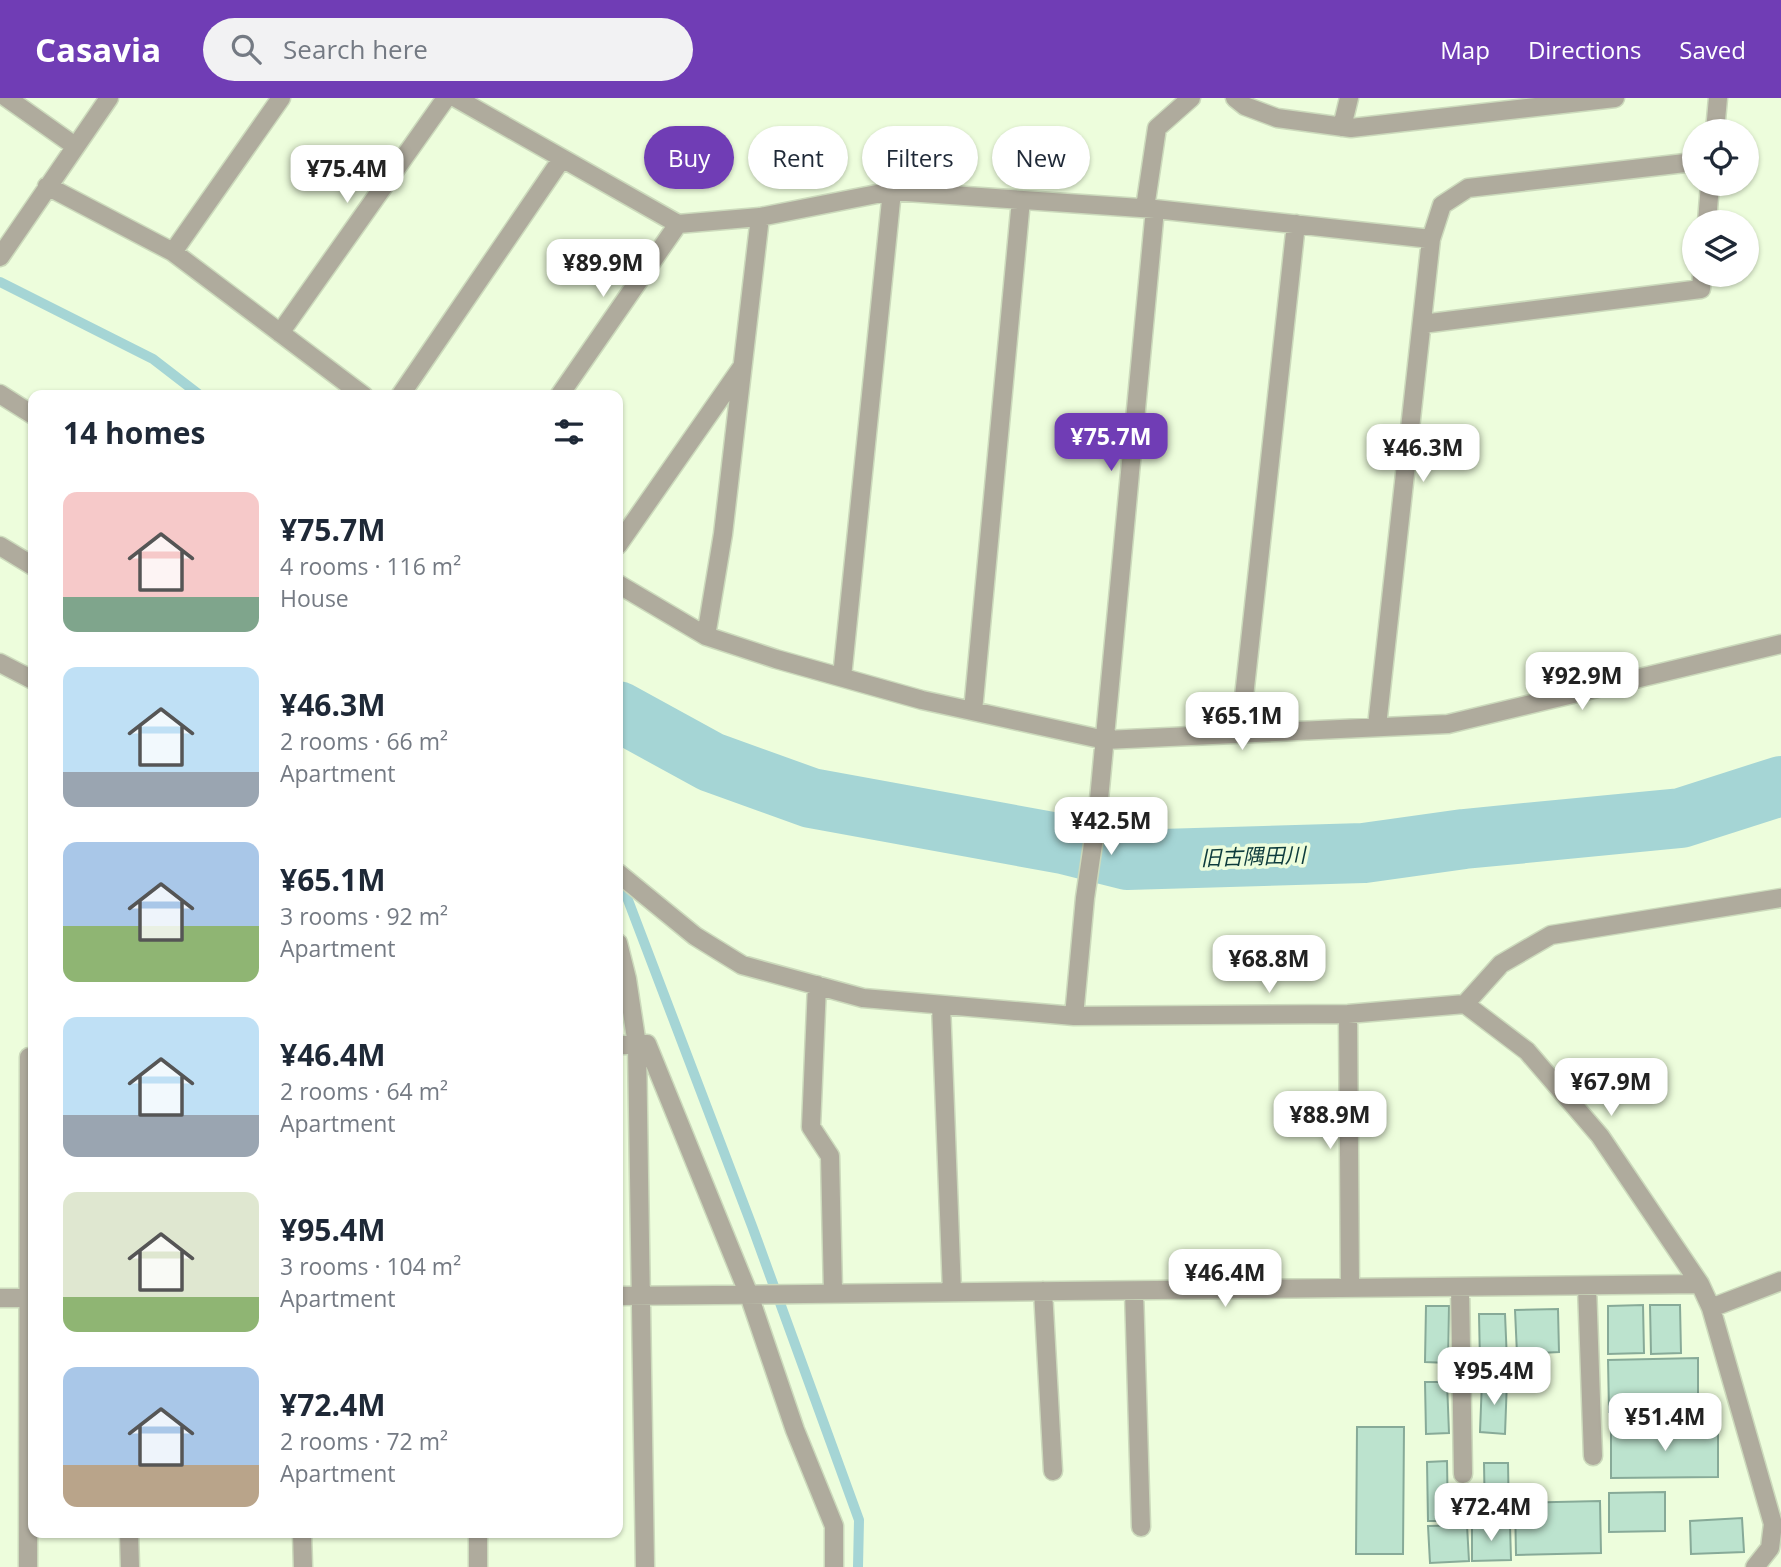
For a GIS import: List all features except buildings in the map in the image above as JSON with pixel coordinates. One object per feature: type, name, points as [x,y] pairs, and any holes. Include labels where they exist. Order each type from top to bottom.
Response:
[{"type":"street","points":[[7,98],[75,146]]},
{"type":"street","points":[[0,257],[109,98]]},
{"type":"street","points":[[173,252],[281,98]]},
{"type":"street","points":[[281,333],[446,98]]},
{"type":"street","points":[[456,98],[678,224],[760,217],[892,191],[1150,209],[1431,239]]},
{"type":"street","points":[[1074,1016],[1085,898],[1105,740],[1157,128],[1191,98]]},
{"type":"street","points":[[1236,98],[1245,106],[1277,118],[1342,127],[1615,98]]},
{"type":"street","points":[[1342,127],[1349,98]]},
{"type":"street","points":[[1716,119],[1718,98]]},
{"type":"street","points":[[404,390],[561,160]]},
{"type":"street","points":[[1377,726],[1431,239],[1442,205],[1468,188],[1682,163]]},
{"type":"street","points":[[47,186],[173,252],[356,390]]},
{"type":"street","points":[[842,677],[892,191]]},
{"type":"street","points":[[973,711],[1021,200]]},
{"type":"street","points":[[706,636],[723,534],[760,217]]},
{"type":"street","points":[[563,390],[678,224]]},
{"type":"street","points":[[1240,733],[1296,224]]},
{"type":"street","points":[[1422,324],[1701,287]]},
{"type":"street","points":[[623,538],[743,366]]},
{"type":"street","points":[[0,394],[28,412]]},
{"type":"street","points":[[0,546],[28,563]]},
{"type":"street","points":[[623,587],[706,636],[842,677],[973,711],[1105,740],[1448,724],[1781,644]]},
{"type":"street","points":[[0,663],[28,677]]},
{"type":"street","points":[[623,877],[695,936],[742,965],[863,998],[1074,1016],[1348,1014],[1465,1004],[1527,1051],[1600,1136],[1700,1284],[1711,1308],[1773,1524],[1770,1548],[1755,1567]]},
{"type":"street","points":[[1465,1004],[1501,964],[1550,935],[1781,898]]},
{"type":"street","points":[[623,963],[637,1045],[643,1296],[645,1567]]},
{"type":"street","points":[[817,985],[811,1127],[830,1156],[833,1292]]},
{"type":"street","points":[[941,1005],[952,1293]]},
{"type":"street","points":[[1348,1014],[1350,1288]]},
{"type":"street","points":[[623,1045],[647,1044],[749,1295],[795,1430],[834,1526],[834,1567]]},
{"type":"street","points":[[1711,1308],[1781,1281]]},
{"type":"street","points":[[623,1296],[1700,1284]]},
{"type":"street","points":[[1587,1286],[1594,1456]]},
{"type":"street","points":[[1460,1287],[1463,1474]]},
{"type":"street","points":[[1134,1291],[1141,1527]]},
{"type":"street","points":[[1043,1292],[1053,1471]]},
{"type":"street","points":[[0,1298],[28,1298]]},
{"type":"street","points":[[28,1538],[28,1567]]},
{"type":"street","points":[[130,1538],[130,1567]]},
{"type":"street","points":[[302,1538],[303,1567]]},
{"type":"street","points":[[478,1538],[478,1567]]},
{"type":"waterway","points":[[0,282],[153,359],[193,390]]},
{"type":"waterway","name":"旧古隅田川","points":[[623,714],[711,762],[811,798],[1063,844],[1127,860],[1364,853],[1464,839],[1681,818],[1781,786]]},
{"type":"waterway","points":[[623,887],[752,1226],[859,1520],[858,1567]]}]
